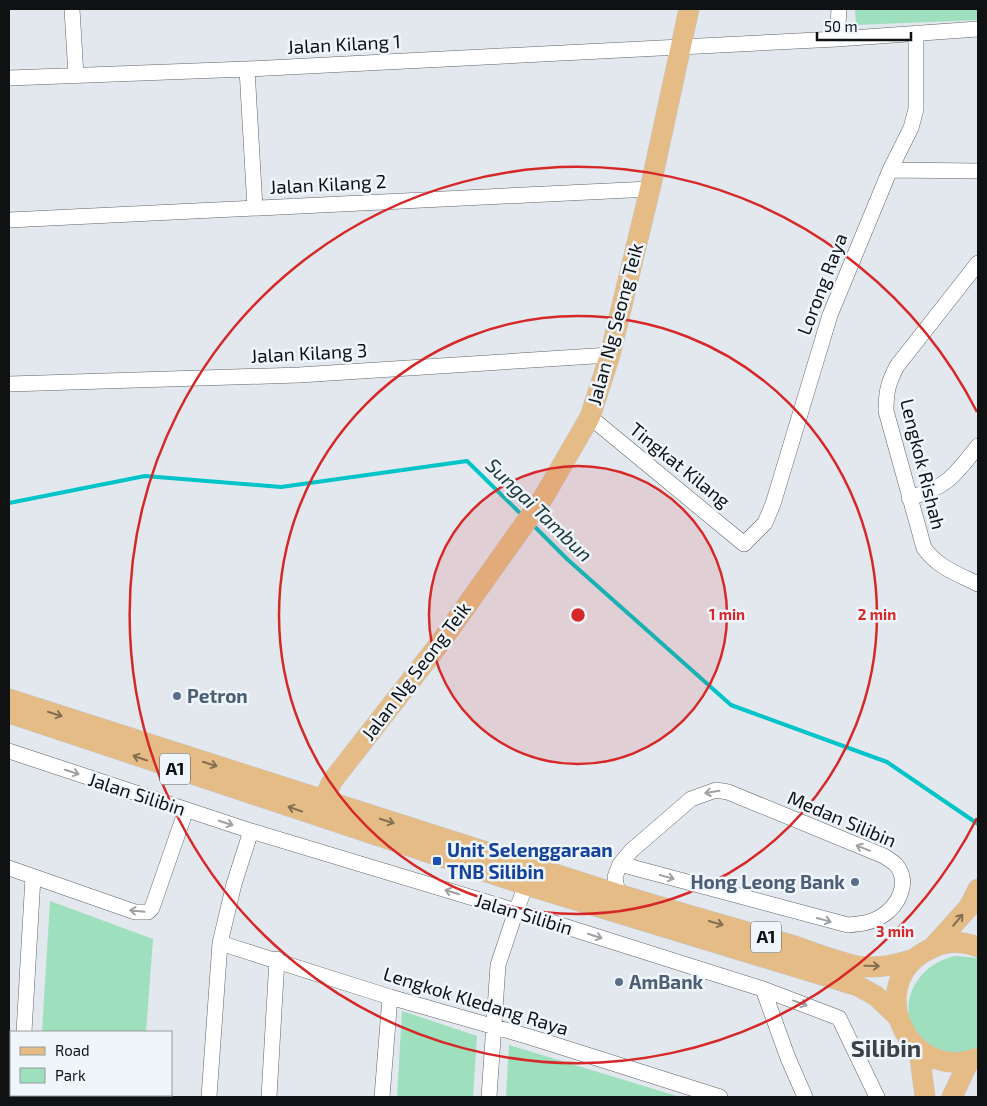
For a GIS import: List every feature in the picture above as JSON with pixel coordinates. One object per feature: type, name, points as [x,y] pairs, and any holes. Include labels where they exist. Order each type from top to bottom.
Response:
[{"type":"main road","name":"Jalan Ng Seong Teik","points":[[324,800],[333,780],[440,643],[543,498],[590,417],[610,355],[650,189],[689,9]]},
{"type":"main road","name":"A1","points":[[9,699],[506,860],[611,883],[841,962],[878,967],[914,959],[933,947],[957,943],[967,943],[978,947]]},
{"type":"main road","name":"Jalan Silibin","points":[[9,713],[526,886],[858,986],[876,996],[897,1016]]},
{"type":"main road","points":[[282,787],[314,782],[344,765]]},
{"type":"main road","points":[[344,765],[343,783],[345,795],[352,806],[360,813]]},
{"type":"main road","points":[[324,800],[324,812],[329,818],[341,825]]},
{"type":"main road","points":[[506,860],[522,870],[526,878],[526,886]]},
{"type":"main road","points":[[526,886],[533,880],[545,878],[583,890],[611,883],[624,908],[634,917]]},
{"type":"main road","points":[[933,947],[969,907],[978,889]]},
{"type":"main road","name":"A1","points":[[914,959],[899,985],[896,1000],[897,1016],[905,1034],[919,1050],[938,1060],[951,1062],[974,1060]]},
{"type":"main road","points":[[919,1050],[925,1097]]},
{"type":"main road","name":"A1","points":[[952,1097],[974,1060]]},
{"type":"street","points":[[72,9],[76,76]]},
{"type":"street","points":[[837,39],[838,9]]},
{"type":"street","name":"Jalan Kilang 1","points":[[9,78],[247,69],[837,39],[978,29]]},
{"type":"street","name":"Lorong Raya","points":[[744,544],[765,523],[773,504],[830,315],[890,170],[911,128],[916,109],[916,33]]},
{"type":"street","points":[[247,69],[255,208]]},
{"type":"street","points":[[890,170],[978,171]]},
{"type":"street","name":"Jalan Kilang 2","points":[[9,220],[650,189]]},
{"type":"street","name":"Lengkok Rishah","points":[[978,263],[897,366],[888,381],[886,394],[886,411],[924,548],[931,558],[943,567],[978,584]]},
{"type":"street","name":"Jalan Kilang 3","points":[[9,384],[299,375],[610,355]]},
{"type":"street","name":"Tingkat Kilang","points":[[590,417],[744,544]]},
{"type":"street","points":[[909,498],[928,493],[943,485],[954,476],[978,446]]},
{"type":"street","name":"Jalan Silibin","points":[[9,751],[251,831],[516,911],[763,989],[839,1018],[876,1097]]},
{"type":"street","name":"Medan Silibin","points":[[716,790],[728,792],[884,856],[896,864],[902,875],[903,888],[896,903],[882,916],[865,924],[848,925],[611,883],[632,850],[691,799],[716,790]]},
{"type":"street","points":[[9,868],[134,912],[148,912],[152,908],[186,810]]},
{"type":"street","points":[[209,1097],[220,942],[234,884],[251,831]]},
{"type":"street","points":[[24,1031],[33,877]]},
{"type":"street","points":[[489,1097],[498,965],[526,886]]},
{"type":"street","name":"Lengkok Kledang Raya","points":[[220,942],[390,997],[530,1037],[720,1097]]},
{"type":"street","points":[[269,1097],[277,959]]},
{"type":"street","points":[[763,989],[788,1058],[805,1097]]},
{"type":"street","points":[[382,1097],[390,997]]},
{"type":"green space","points":[[855,9],[978,9],[978,20],[856,25]]},
{"type":"green space","points":[[50,901],[153,939],[146,1031],[42,1031]]},
{"type":"green space","points":[[956,956],[978,958],[978,1055],[964,1058],[951,1057],[921,1040],[913,1027],[909,1014],[909,1001],[913,988],[920,977],[930,967],[942,960]]},
{"type":"green space","points":[[402,1011],[477,1036],[473,1097],[397,1097]]},
{"type":"green space","points":[[509,1045],[680,1097],[506,1097]]},
{"type":"green space","points":[[38,1096],[141,1096],[141,1097]]},
{"type":"waterway","name":"Sungai Tambun","points":[[9,503],[145,476],[281,487],[467,461],[523,516]]},
{"type":"waterway","name":"Sungai Tambun","points":[[532,524],[567,559],[731,705],[887,762],[978,824]]},
{"type":"place","name":"Petron","points":[[177,696]]},
{"type":"place","name":"Unit Selenggaraan TNB Silibin","points":[[437,861]]},
{"type":"place","name":"Hong Leong Bank","points":[[855,882]]},
{"type":"place","name":"AmBank","points":[[619,982]]},
{"type":"district","name":"Silibin","points":[[886,1049]]}]
